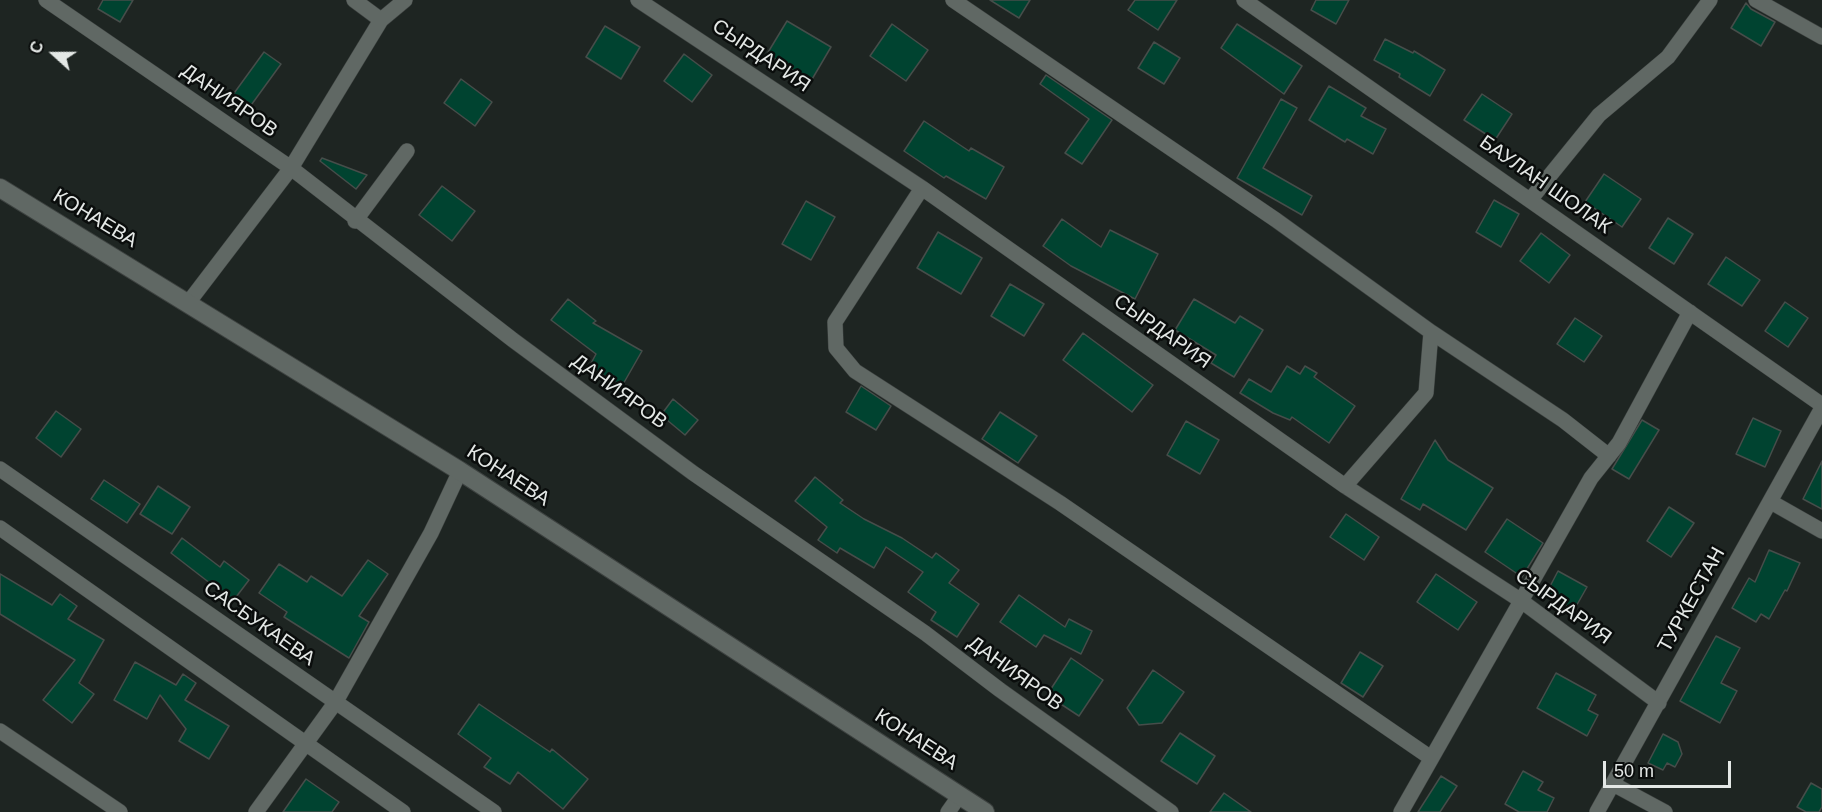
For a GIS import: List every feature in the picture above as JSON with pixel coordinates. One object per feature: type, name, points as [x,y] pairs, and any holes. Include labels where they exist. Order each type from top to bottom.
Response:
[{"type":"main road","name":"КОНАЕВА","points":[[0,188],[460,471],[985,812]]},
{"type":"street","name":"ДАНИЯРОВ","points":[[46,0],[291,168],[355,220],[693,473],[925,633],[1000,690],[1171,812]]},
{"type":"street","points":[[354,0],[381,20]]},
{"type":"street","points":[[188,303],[291,168],[381,20],[405,0]]},
{"type":"street","name":"СЫРДАРИЯ","points":[[638,0],[922,188],[1345,486],[1520,600],[1659,703]]},
{"type":"street","points":[[953,0],[1285,226],[1431,333],[1563,420],[1609,456]]},
{"type":"street","name":"БАУЛАН ШОЛАК","points":[[1244,0],[1822,406]]},
{"type":"street","points":[[1530,200],[1599,115],[1668,57],[1710,0]]},
{"type":"street","points":[[1756,0],[1822,38]]},
{"type":"street","points":[[355,220],[407,151]]},
{"type":"street","points":[[922,188],[835,322],[836,348],[855,371],[1060,503],[1431,758]]},
{"type":"street","points":[[1401,812],[1591,478],[1619,443],[1690,312]]},
{"type":"street","points":[[1345,486],[1426,393],[1431,333]]},
{"type":"street","name":"ТУРКЕСТАН","points":[[1597,812],[1771,502],[1822,406]]},
{"type":"street","name":"САСБУКАЕВА","points":[[0,469],[494,812]]},
{"type":"street","points":[[256,812],[335,703],[431,534],[460,471]]},
{"type":"street","points":[[1771,502],[1822,531]]},
{"type":"street","points":[[0,528],[403,812]]},
{"type":"street","points":[[0,731],[120,812]]},
{"type":"street","points":[[1613,784],[1665,812]]},
{"type":"street","points":[[948,812],[960,795]]},
{"type":"building","points":[[103,0],[133,0],[120,22],[98,9]]},
{"type":"building","points":[[990,0],[1030,0],[1019,18]]},
{"type":"building","points":[[1135,0],[1177,0],[1158,30],[1128,10]]},
{"type":"building","points":[[1316,0],[1349,0],[1336,24],[1311,10]]},
{"type":"building","points":[[1746,3],[1751,9],[1775,22],[1761,46],[1731,28]]},
{"type":"building","points":[[787,21],[831,47],[811,81],[767,54]]},
{"type":"building","points":[[892,24],[928,50],[906,81],[870,56]]},
{"type":"building","points":[[1237,24],[1302,66],[1284,94],[1221,48]]},
{"type":"building","points":[[605,26],[640,47],[621,79],[586,57]]},
{"type":"building","points":[[1385,39],[1413,53],[1414,51],[1445,70],[1430,96],[1399,77],[1400,74],[1374,60]]},
{"type":"building","points":[[1154,42],[1180,58],[1164,84],[1138,68]]},
{"type":"building","points":[[264,52],[281,64],[249,108],[232,96]]},
{"type":"building","points":[[684,54],[712,75],[692,102],[664,81]]},
{"type":"building","points":[[1046,75],[1112,120],[1082,164],[1065,153],[1089,119],[1040,84]]},
{"type":"building","points":[[461,79],[492,102],[475,126],[444,103]]},
{"type":"building","points":[[1329,86],[1366,108],[1361,116],[1386,129],[1373,154],[1347,139],[1345,142],[1309,120]]},
{"type":"building","points":[[1482,94],[1512,114],[1495,140],[1464,120]]},
{"type":"building","points":[[1281,99],[1297,108],[1263,168],[1312,196],[1302,215],[1237,178]]},
{"type":"building","points":[[924,121],[969,151],[971,148],[1004,167],[986,199],[946,176],[944,178],[904,151]]},
{"type":"building","points":[[322,158],[367,175],[356,189],[320,161]]},
{"type":"building","points":[[1604,174],[1641,199],[1622,227],[1585,202]]},
{"type":"building","points":[[442,186],[475,211],[452,241],[419,215]]},
{"type":"building","points":[[1494,200],[1519,214],[1501,247],[1476,232]]},
{"type":"building","points":[[806,201],[835,217],[811,260],[782,244]]},
{"type":"building","points":[[1668,218],[1693,234],[1674,264],[1649,248]]},
{"type":"building","points":[[1062,219],[1101,247],[1110,230],[1158,254],[1135,299],[1071,266],[1043,246]]},
{"type":"building","points":[[938,232],[982,258],[961,294],[917,268]]},
{"type":"building","points":[[1541,233],[1570,255],[1549,283],[1520,261]]},
{"type":"building","points":[[1726,257],[1760,280],[1742,306],[1708,284]]},
{"type":"building","points":[[1010,284],[1044,304],[1024,336],[991,316]]},
{"type":"building","points":[[568,299],[596,321],[593,323],[642,351],[622,386],[589,367],[596,354],[551,320]]},
{"type":"building","points":[[1194,299],[1235,323],[1240,316],[1263,330],[1234,377],[1211,363],[1216,355],[1175,330]]},
{"type":"building","points":[[1785,302],[1808,318],[1788,347],[1765,331]]},
{"type":"building","points":[[1575,318],[1602,336],[1584,362],[1557,344]]},
{"type":"building","points":[[1083,333],[1153,385],[1132,412],[1063,360]]},
{"type":"building","points":[[1287,366],[1300,374],[1305,366],[1317,373],[1314,377],[1355,406],[1329,443],[1292,417],[1290,420],[1273,413],[1240,393],[1249,379],[1271,392]]},
{"type":"building","points":[[861,386],[891,406],[876,430],[846,412]]},
{"type":"building","points":[[673,399],[698,420],[685,435],[661,415]]},
{"type":"building","points":[[56,411],[81,429],[61,457],[36,438]]},
{"type":"building","points":[[1000,412],[1037,436],[1018,463],[982,439]]},
{"type":"building","points":[[1753,418],[1781,431],[1765,467],[1736,454]]},
{"type":"building","points":[[1642,420],[1659,430],[1629,479],[1612,469]]},
{"type":"building","points":[[1186,421],[1219,440],[1200,474],[1167,455]]},
{"type":"building","points":[[1435,440],[1448,460],[1493,488],[1466,530],[1423,504],[1420,510],[1401,499]]},
{"type":"building","points":[[1822,461],[1822,509],[1803,499]]},
{"type":"building","points":[[815,477],[843,500],[840,503],[864,519],[902,538],[932,558],[936,553],[959,570],[949,583],[979,604],[957,637],[931,620],[936,612],[908,592],[923,572],[886,547],[874,568],[840,548],[837,553],[818,540],[827,527],[795,501]]},
{"type":"building","points":[[104,480],[140,504],[127,523],[91,499]]},
{"type":"building","points":[[158,486],[190,507],[172,534],[140,514]]},
{"type":"building","points":[[1669,507],[1694,523],[1671,557],[1647,541]]},
{"type":"building","points":[[1346,514],[1379,537],[1364,560],[1330,537]]},
{"type":"building","points":[[1507,519],[1543,543],[1522,577],[1485,552]]},
{"type":"building","points":[[182,538],[220,567],[224,561],[249,580],[233,601],[171,553]]},
{"type":"building","points":[[1769,550],[1800,563],[1787,591],[1785,590],[1769,619],[1761,614],[1756,622],[1732,608],[1749,578],[1755,582]]},
{"type":"building","points":[[368,560],[388,574],[359,616],[369,622],[349,658],[284,617],[287,612],[259,593],[279,564],[307,582],[311,576],[342,596]]},
{"type":"building","points":[[1558,571],[1587,587],[1574,610],[1546,594]]},
{"type":"building","points":[[0,574],[52,605],[60,594],[77,606],[68,619],[104,640],[79,683],[94,694],[72,723],[43,700],[75,660],[0,614]]},
{"type":"building","points":[[1436,574],[1477,602],[1458,630],[1417,602]]},
{"type":"building","points":[[1019,595],[1065,627],[1069,619],[1092,631],[1081,654],[1044,635],[1036,647],[1000,622]]},
{"type":"building","points":[[1716,636],[1740,648],[1721,683],[1737,691],[1720,723],[1680,701]]},
{"type":"building","points":[[1360,652],[1383,666],[1363,697],[1341,683]]},
{"type":"building","points":[[1071,658],[1103,680],[1079,716],[1047,695]]},
{"type":"building","points":[[135,662],[176,685],[183,674],[196,683],[185,700],[229,726],[209,759],[179,741],[186,729],[160,695],[147,719],[114,700]]},
{"type":"building","points":[[1153,670],[1184,692],[1162,723],[1139,725],[1127,708]]},
{"type":"building","points":[[1556,673],[1596,695],[1588,710],[1598,715],[1587,736],[1537,708]]},
{"type":"building","points":[[479,704],[550,752],[552,749],[588,779],[563,809],[518,772],[510,784],[484,767],[491,758],[458,734]]},
{"type":"building","points":[[1180,733],[1215,756],[1197,784],[1161,761]]},
{"type":"building","points":[[1663,734],[1678,742],[1682,754],[1675,767],[1667,763],[1663,770],[1648,763]]},
{"type":"building","points":[[1523,771],[1543,782],[1538,790],[1554,798],[1547,812],[1519,812],[1505,804]]},
{"type":"building","points":[[1441,776],[1457,786],[1440,812],[1418,812]]},
{"type":"building","points":[[306,779],[339,802],[332,812],[283,812]]},
{"type":"building","points":[[1811,783],[1822,789],[1822,807],[1819,812],[1806,812],[1797,807]]},
{"type":"building","points":[[1224,793],[1251,812],[1210,812]]}]
